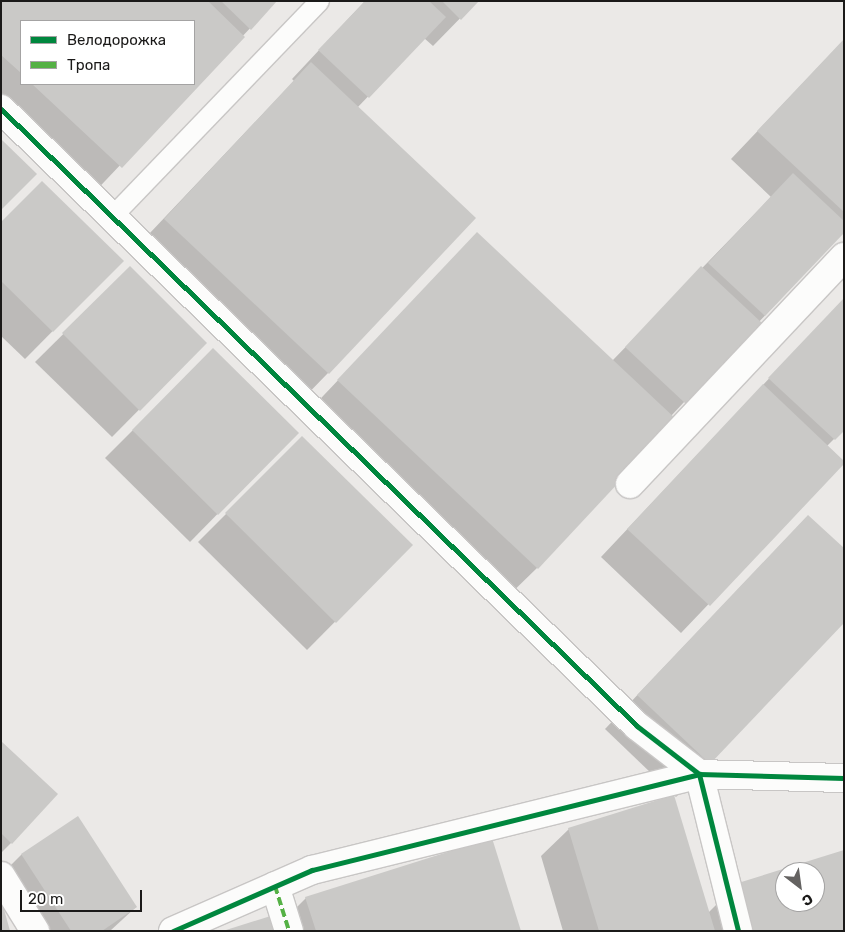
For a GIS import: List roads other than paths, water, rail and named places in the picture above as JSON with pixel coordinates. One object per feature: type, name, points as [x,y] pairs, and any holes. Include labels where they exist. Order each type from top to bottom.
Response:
[{"type":"street","points":[[1,109],[637,726],[699,774],[738,931]]},
{"type":"street","points":[[630,484],[844,256]]},
{"type":"street","points":[[173,931],[312,870],[699,774],[844,778]]},
{"type":"street","points":[[1,876],[36,931]]},
{"type":"street","points":[[276,886],[290,931]]},
{"type":"lane","points":[[112,216],[319,1]]}]
